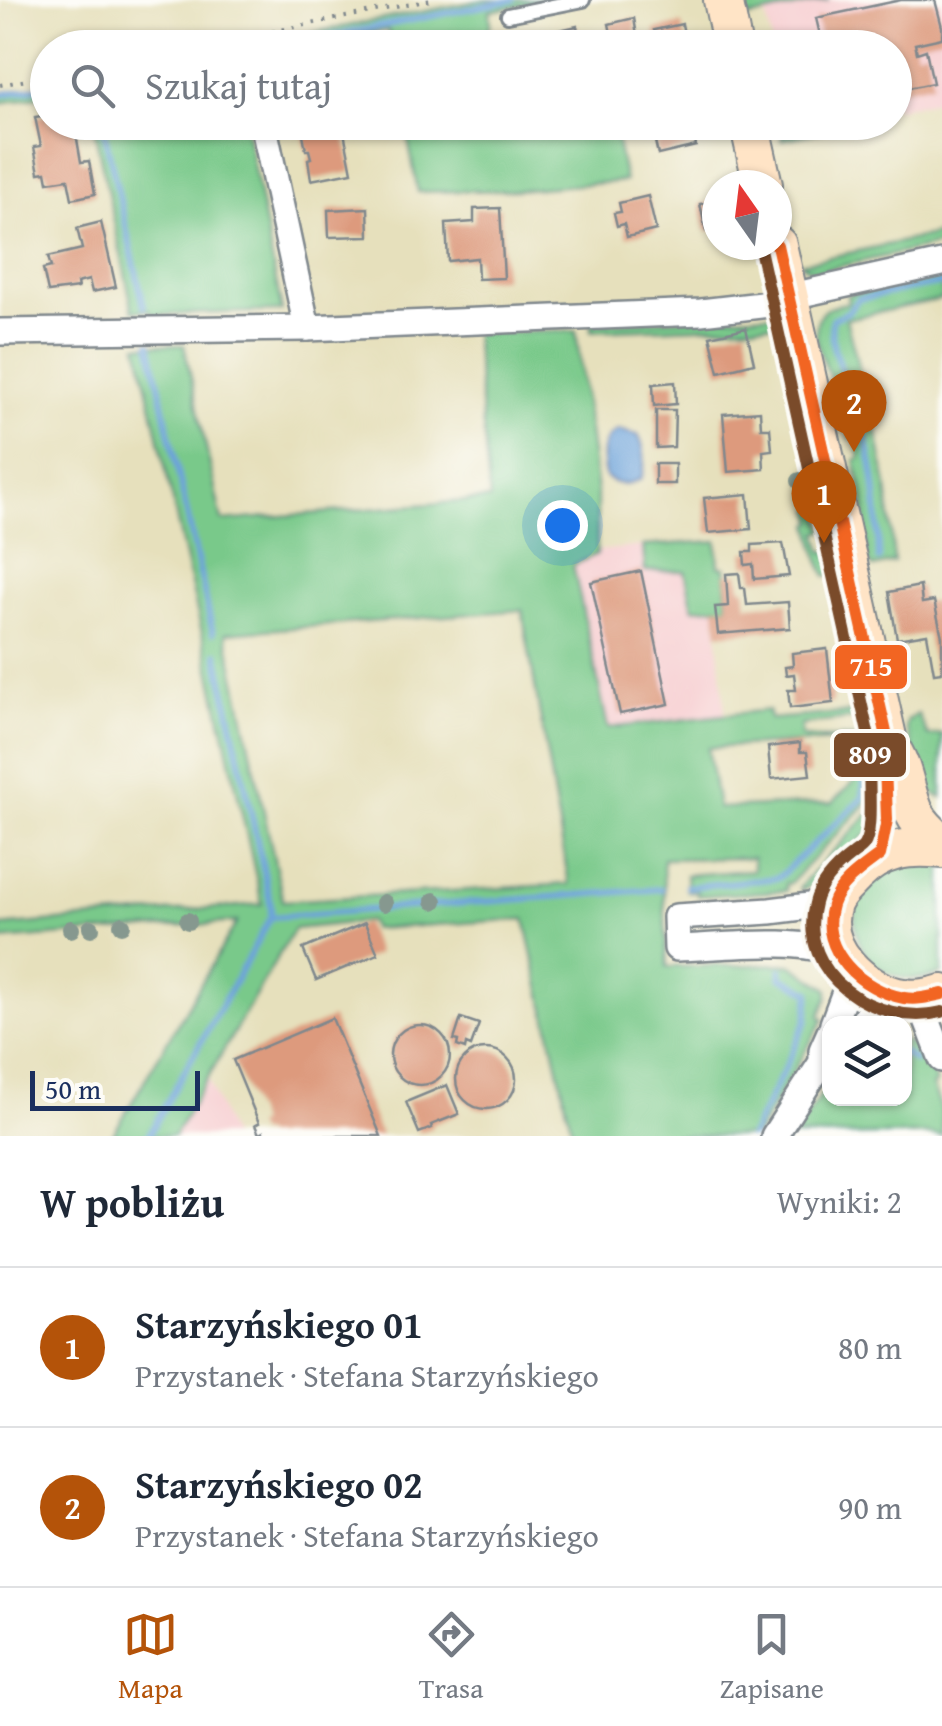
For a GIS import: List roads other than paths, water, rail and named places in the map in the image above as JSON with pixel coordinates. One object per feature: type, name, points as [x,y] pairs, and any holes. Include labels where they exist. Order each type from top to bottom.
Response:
[{"type":"street","points":[[722,0],[729,30]]},
{"type":"street","points":[[267,140],[307,328]]},
{"type":"street","points":[[753,140],[760,170]]},
{"type":"street","points":[[781,260],[889,746],[900,761],[914,812],[942,846]]},
{"type":"street","points":[[0,332],[307,328],[701,312],[778,303],[789,296],[942,263]]},
{"type":"street","points":[[880,855],[887,820],[885,764],[889,746]]},
{"type":"street","points":[[835,1016],[845,963],[830,931],[832,903],[861,869],[880,855],[911,846],[942,846]]},
{"type":"street","points":[[832,903],[770,912],[676,917],[677,948],[819,946],[869,984],[915,995]]},
{"type":"street","points":[[876,1016],[915,995]]},
{"type":"street","points":[[915,995],[942,1059]]},
{"type":"street","points":[[774,1136],[822,1066]]},
{"type":"lane","points":[[508,15],[583,0]]},
{"type":"water","points":[[618,430],[638,435],[644,451],[641,479],[627,484],[605,477],[604,445]]},
{"type":"waterway","points":[[362,30],[513,0]]},
{"type":"waterway","points":[[0,95],[30,89]]},
{"type":"waterway","points":[[106,140],[144,306]]},
{"type":"waterway","points":[[879,559],[872,464],[860,417],[835,353],[832,319],[848,312],[858,299],[942,283]]},
{"type":"waterway","points":[[150,343],[213,633]]},
{"type":"waterway","points":[[148,1136],[271,917],[217,653]]},
{"type":"waterway","points":[[687,887],[778,878],[863,798],[865,768]]},
{"type":"waterway","points":[[271,917],[661,889]]},
{"type":"waterway","points":[[750,1136],[807,1019],[810,992],[781,977],[781,970]]},
{"type":"place","name":"Starzyńskiego 02","points":[[854,452]]},
{"type":"place","name":"Starzyńskiego 01","points":[[824,543]]}]
